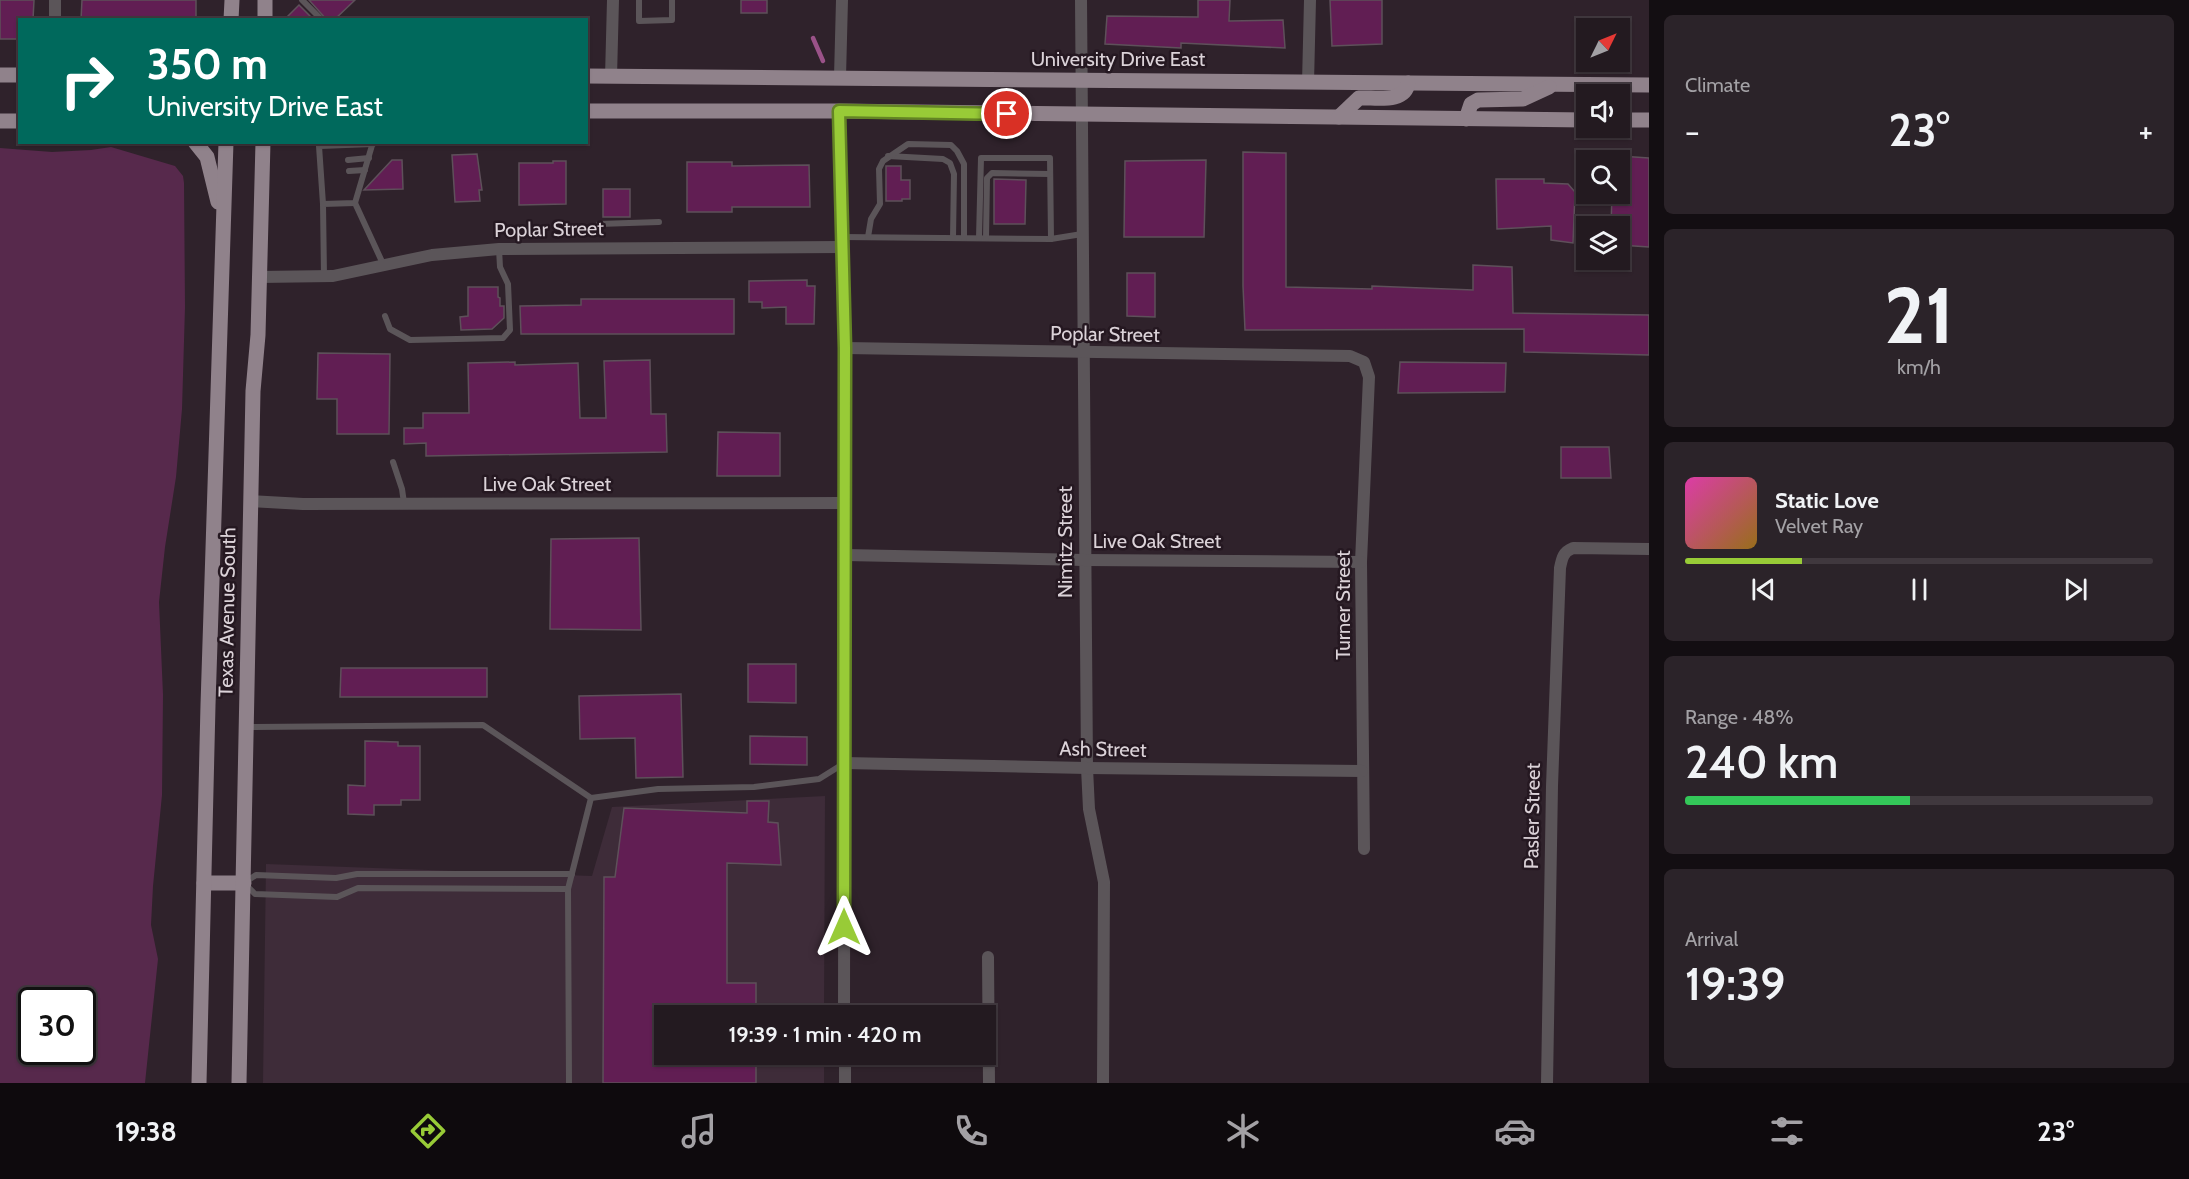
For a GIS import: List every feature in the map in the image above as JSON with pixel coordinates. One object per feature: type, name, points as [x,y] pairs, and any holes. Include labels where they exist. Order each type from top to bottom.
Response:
[{"type":"main road","points":[[231,18],[232,0]]},
{"type":"main road","points":[[265,0],[265,18]]},
{"type":"main road","points":[[0,75],[18,75]]},
{"type":"main road","name":"University Drive East","points":[[588,76],[1649,85]]},
{"type":"main road","points":[[1339,117],[1359,98],[1396,97],[1407,90],[1408,83]]},
{"type":"main road","points":[[1466,119],[1471,104],[1478,100],[1523,99],[1554,85]]},
{"type":"main road","points":[[588,111],[839,111],[1576,120]]},
{"type":"main road","points":[[0,120],[18,121]]},
{"type":"main road","points":[[1630,120],[1649,120]]},
{"type":"main road","points":[[197,144],[211,165],[222,219]]},
{"type":"main road","name":"Texas Avenue South","points":[[199,1083],[226,144]]},
{"type":"main road","name":"Texas Avenue South","points":[[239,1083],[253,391],[258,335],[263,144]]},
{"type":"main road","points":[[204,883],[244,884]]},
{"type":"street","points":[[55,18],[56,0]]},
{"type":"street","points":[[611,76],[613,0]]},
{"type":"street","points":[[840,77],[842,0]]},
{"type":"street","name":"Nimitz Street","points":[[1081,0],[1087,768],[1089,809],[1104,882],[1103,1083]]},
{"type":"street","points":[[1308,83],[1310,0]]},
{"type":"street","points":[[839,111],[845,348],[844,1005]]},
{"type":"street","name":"Poplar Street","points":[[259,277],[324,277],[432,255],[499,249],[841,242]]},
{"type":"street","name":"Poplar Street","points":[[845,348],[1350,356],[1364,362]]},
{"type":"street","name":"Turner Street","points":[[1364,362],[1369,377],[1361,562],[1364,849]]},
{"type":"street","name":"Live Oak Street","points":[[251,501],[303,504],[844,503]]},
{"type":"street","name":"Pasler Street","points":[[1547,1083],[1551,798],[1560,568],[1566,551],[1582,547],[1649,549]]},
{"type":"street","name":"Live Oak Street","points":[[845,555],[1361,562]]},
{"type":"street","name":"Ash Street","points":[[844,763],[1362,771]]},
{"type":"street","points":[[988,957],[988,1083]]},
{"type":"street","points":[[844,1065],[844,1083]]},
{"type":"lane","points":[[302,0],[320,18]]},
{"type":"lane","points":[[639,0],[639,21],[672,20],[672,0]]},
{"type":"lane","points":[[324,277],[320,146],[355,144]]},
{"type":"lane","points":[[373,144],[355,203],[384,266]]},
{"type":"lane","points":[[868,237],[871,219],[880,204],[879,169],[883,160],[908,144],[951,145],[957,151],[964,164],[964,238]]},
{"type":"lane","points":[[888,156],[943,159],[950,163],[954,174],[953,238]]},
{"type":"lane","points":[[982,238],[981,158],[1050,158],[1051,239]]},
{"type":"lane","points":[[348,160],[369,159]]},
{"type":"lane","points":[[349,171],[365,170]]},
{"type":"lane","points":[[982,238],[987,178],[992,173],[1050,174]]},
{"type":"lane","points":[[323,204],[355,203]]},
{"type":"lane","points":[[599,224],[659,222]]},
{"type":"lane","points":[[841,242],[868,237],[1051,239],[1082,234]]},
{"type":"lane","points":[[386,316],[390,330],[410,340],[503,338],[510,330],[508,284],[500,267],[499,249]]},
{"type":"lane","points":[[393,462],[404,503]]},
{"type":"lane","points":[[246,726],[483,725],[591,798],[657,789],[754,787],[819,779],[844,763]]},
{"type":"lane","points":[[569,1083],[568,889],[591,798]]},
{"type":"lane","points":[[568,889],[358,888],[337,897],[255,894],[244,884],[256,875],[336,878],[357,874],[572,874]]},
{"type":"shaded area","points":[[111,147],[175,166],[183,176],[184,183],[185,307],[182,409],[176,477],[159,602],[163,695],[162,795],[151,925],[158,959],[145,1083],[0,1083],[0,148],[52,152]]},
{"type":"shaded area","points":[[825,796],[824,1005],[654,1005],[654,1065],[824,1065],[824,1083],[263,1083],[266,864],[592,876],[612,807]]},
{"type":"building","points":[[0,0],[34,0],[33,18],[18,18],[18,39],[0,39]]},
{"type":"building","points":[[82,0],[196,0],[196,18],[81,18]]},
{"type":"building","points":[[309,0],[355,0],[336,18],[325,18]]},
{"type":"building","points":[[741,0],[767,0],[767,13],[741,13]]},
{"type":"building","points":[[1198,0],[1230,0],[1229,21],[1283,20],[1285,48],[1181,43],[1181,48],[1105,44],[1107,16],[1198,17]]},
{"type":"building","points":[[1330,0],[1382,0],[1382,44],[1332,46]]},
{"type":"building","points":[[299,5],[312,18],[286,18]]},
{"type":"building","points":[[1243,152],[1286,153],[1286,287],[1372,289],[1372,286],[1473,290],[1473,265],[1512,267],[1513,313],[1649,315],[1649,355],[1524,352],[1524,329],[1245,330]]},
{"type":"building","points":[[477,154],[482,190],[479,190],[480,201],[455,202],[452,155]]},
{"type":"building","points":[[1630,157],[1649,158],[1649,247],[1630,246],[1630,216],[1611,216],[1612,204],[1630,204]]},
{"type":"building","points":[[392,160],[402,160],[403,189],[364,190]]},
{"type":"building","points":[[1206,160],[1204,237],[1124,237],[1125,161]]},
{"type":"building","points":[[553,161],[566,161],[566,204],[519,205],[519,163],[553,163]]},
{"type":"building","points":[[687,162],[732,162],[732,166],[809,165],[810,207],[732,207],[732,212],[687,212]]},
{"type":"building","points":[[886,166],[901,166],[901,180],[910,180],[910,199],[886,201]]},
{"type":"building","points":[[994,179],[1026,180],[1025,224],[994,224]]},
{"type":"building","points":[[1496,179],[1544,179],[1544,183],[1568,184],[1575,192],[1573,243],[1551,240],[1551,226],[1497,229]]},
{"type":"building","points":[[603,189],[630,189],[630,217],[603,217]]},
{"type":"building","points":[[1127,273],[1155,273],[1155,317],[1127,316]]},
{"type":"building","points":[[807,280],[807,286],[815,286],[814,324],[786,324],[786,307],[762,308],[762,302],[749,302],[749,281]]},
{"type":"building","points":[[468,287],[498,287],[500,306],[504,306],[504,318],[492,329],[461,330],[460,317],[468,316]]},
{"type":"building","points":[[581,299],[734,299],[734,334],[521,334],[520,306],[581,305]]},
{"type":"building","points":[[318,353],[390,354],[389,434],[337,434],[337,399],[317,399]]},
{"type":"building","points":[[650,360],[651,414],[666,414],[667,452],[426,456],[426,443],[404,444],[404,428],[423,428],[423,413],[469,413],[468,363],[515,362],[515,365],[578,363],[580,418],[606,418],[604,361]]},
{"type":"building","points":[[1400,362],[1506,363],[1505,392],[1398,393]]},
{"type":"building","points":[[718,432],[780,433],[780,476],[717,476]]},
{"type":"building","points":[[1561,447],[1609,447],[1611,478],[1561,478]]},
{"type":"building","points":[[639,538],[641,630],[550,629],[551,539]]},
{"type":"building","points":[[748,664],[796,664],[796,703],[748,702]]},
{"type":"building","points":[[341,668],[487,668],[487,697],[340,697]]},
{"type":"building","points":[[681,694],[683,777],[636,778],[635,738],[580,739],[579,696]]},
{"type":"building","points":[[750,736],[807,737],[807,765],[750,764]]},
{"type":"building","points":[[365,741],[398,742],[398,746],[420,746],[420,800],[401,800],[401,805],[374,805],[374,815],[348,814],[348,785],[365,786]]},
{"type":"building","points":[[747,801],[769,801],[768,822],[778,823],[781,865],[727,863],[727,983],[756,983],[756,1005],[654,1005],[654,1065],[756,1065],[756,1083],[603,1083],[604,877],[615,877],[624,808],[747,813]]},
{"type":"waterway","points":[[813,38],[823,61]]},
{"type":"route","points":[[844,927],[845,348],[839,111],[1007,114]]}]
